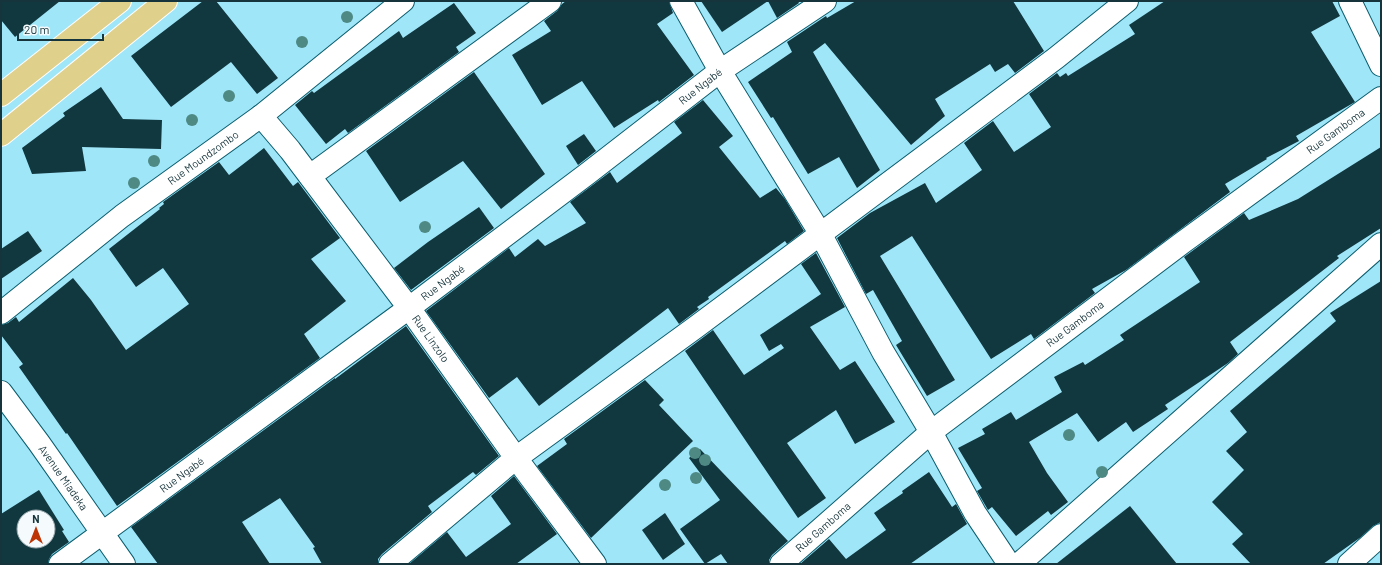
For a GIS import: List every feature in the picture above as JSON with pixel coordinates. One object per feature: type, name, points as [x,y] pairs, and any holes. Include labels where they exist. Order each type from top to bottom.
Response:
[{"type":"main road","points":[[1,95],[120,1]]},
{"type":"main road","points":[[1,135],[166,1]]},
{"type":"street","name":"Rue Moundzombo","points":[[1,313],[122,216],[261,116],[403,1]]},
{"type":"street","points":[[310,176],[550,1]]},
{"type":"street","points":[[681,1],[720,71],[820,233],[883,352],[931,432],[975,513],[1009,564]]},
{"type":"street","name":"Rue Ngabé","points":[[60,564],[409,308],[587,174],[720,71],[825,1]]},
{"type":"street","points":[[390,564],[516,458],[1056,58],[1126,1]]},
{"type":"street","points":[[1350,1],[1381,65]]},
{"type":"street","name":"Rue Gamboma","points":[[781,564],[931,432],[1182,243],[1381,98]]},
{"type":"street","name":"Rue Linzolo","points":[[261,116],[290,150],[409,308],[516,458],[595,564]]},
{"type":"street","points":[[1019,564],[1381,244]]},
{"type":"street","name":"Avenue Miadeka","points":[[1,392],[39,443],[124,564]]},
{"type":"street","points":[[1349,564],[1381,535]]},
{"type":"building","points":[[1,1],[60,1],[15,37],[1,20]]},
{"type":"building","points":[[203,1],[216,1],[278,78],[257,94],[231,62],[171,107],[131,56]]},
{"type":"building","points":[[566,1],[669,1],[673,13],[657,24],[694,75],[659,102],[658,100],[614,128],[582,81],[542,105],[512,55],[551,31],[544,21],[557,11]]},
{"type":"building","points":[[701,1],[768,1],[722,32]]},
{"type":"building","points":[[768,1],[798,1],[799,3],[777,18]]},
{"type":"building","points":[[856,1],[1013,1],[1044,51],[1015,73],[1008,64],[995,72],[990,64],[935,99],[945,116],[911,145],[825,43],[813,52],[880,170],[857,188],[839,157],[808,174],[773,117],[771,118],[748,82],[792,52],[787,42],[826,16],[827,18]]},
{"type":"building","points":[[1165,1],[1332,1],[1340,16],[1311,32],[1355,102],[1296,136],[1299,141],[1266,158],[1267,159],[1225,184],[1230,192],[1126,270],[1092,289],[1095,293],[1034,339],[1031,334],[991,359],[912,236],[880,256],[955,380],[927,396],[896,345],[902,341],[873,290],[866,294],[837,238],[870,213],[925,183],[936,203],[982,170],[964,143],[993,121],[1014,152],[1051,127],[1029,94],[1057,73],[1060,77],[1066,73],[1068,76],[1135,34],[1129,25]]},
{"type":"building","points":[[454,3],[476,33],[456,47],[459,52],[348,133],[345,129],[326,144],[295,105],[312,91],[314,93],[399,31],[403,38]]},
{"type":"building","points":[[474,72],[545,174],[501,209],[463,161],[400,202],[366,151]]},
{"type":"building","points":[[101,87],[123,119],[162,120],[161,149],[82,147],[86,171],[32,174],[22,148],[65,116],[63,113]]},
{"type":"building","points":[[703,100],[733,136],[719,147],[760,198],[776,188],[785,199],[804,231],[787,244],[785,241],[708,297],[709,299],[697,307],[699,309],[679,324],[668,308],[539,406],[517,377],[489,398],[426,311],[509,248],[515,257],[538,239],[545,246],[586,223],[570,202],[610,172],[617,183],[682,133],[674,122]]},
{"type":"building","points":[[584,134],[596,151],[578,165],[566,146]]},
{"type":"building","points":[[1381,147],[1381,228],[1337,256],[1339,258],[1230,342],[1238,354],[1228,363],[1165,405],[1168,409],[1133,432],[1126,422],[1098,442],[1077,413],[1029,442],[1047,473],[1068,502],[1051,515],[1048,511],[1016,536],[992,507],[988,510],[977,491],[982,488],[958,448],[985,434],[982,429],[1011,412],[1016,420],[1062,392],[1054,377],[1083,362],[1085,365],[1124,340],[1120,335],[1200,282],[1184,257],[1244,213],[1249,220],[1298,199]]},
{"type":"building","points":[[264,148],[293,186],[298,182],[340,238],[311,259],[346,301],[304,334],[320,358],[117,506],[19,367],[23,364],[1,335],[1,325],[8,323],[16,317],[19,322],[73,278],[91,300],[126,350],[189,304],[163,268],[136,287],[109,249],[160,209],[159,208],[164,204],[163,202],[219,162],[229,175]]},
{"type":"building","points":[[479,207],[494,228],[411,290],[394,268],[428,242]]},
{"type":"building","points":[[28,231],[42,251],[1,279],[1,249]]},
{"type":"building","points":[[816,253],[845,307],[810,327],[840,370],[855,361],[895,422],[855,444],[836,410],[787,443],[826,498],[798,518],[685,351],[713,330],[744,375],[784,348],[781,344],[769,351],[760,335],[821,294],[801,264]]},
{"type":"building","points":[[1381,281],[1381,522],[1373,526],[1361,537],[1323,564],[1251,564],[1232,544],[1243,534],[1212,502],[1244,470],[1226,451],[1247,432],[1230,411],[1336,321],[1330,313]]},
{"type":"building","points":[[406,326],[499,456],[476,475],[473,472],[428,506],[432,512],[382,554],[378,559],[378,564],[322,564],[313,548],[315,547],[280,498],[242,522],[270,564],[158,564],[131,527]]},
{"type":"building","points":[[645,380],[664,400],[659,405],[693,441],[591,538],[537,466],[567,444],[564,439]]},
{"type":"building","points":[[700,449],[788,541],[772,555],[769,560],[769,564],[728,564],[721,554],[705,564],[680,529],[720,500],[689,458]]},
{"type":"building","points":[[929,472],[952,507],[956,504],[967,524],[910,564],[800,564],[829,539],[846,559],[886,530],[874,513],[903,493],[902,491]]},
{"type":"building","points":[[514,476],[557,534],[516,564],[409,564],[447,532],[466,557],[511,524],[491,496]]},
{"type":"building","points":[[39,490],[51,509],[16,509],[16,549],[56,549],[56,517],[69,542],[52,554],[48,564],[1,564],[1,514]]},
{"type":"building","points":[[1130,506],[1177,564],[1056,564]]},
{"type":"building","points":[[665,513],[685,544],[663,560],[642,530]]}]
